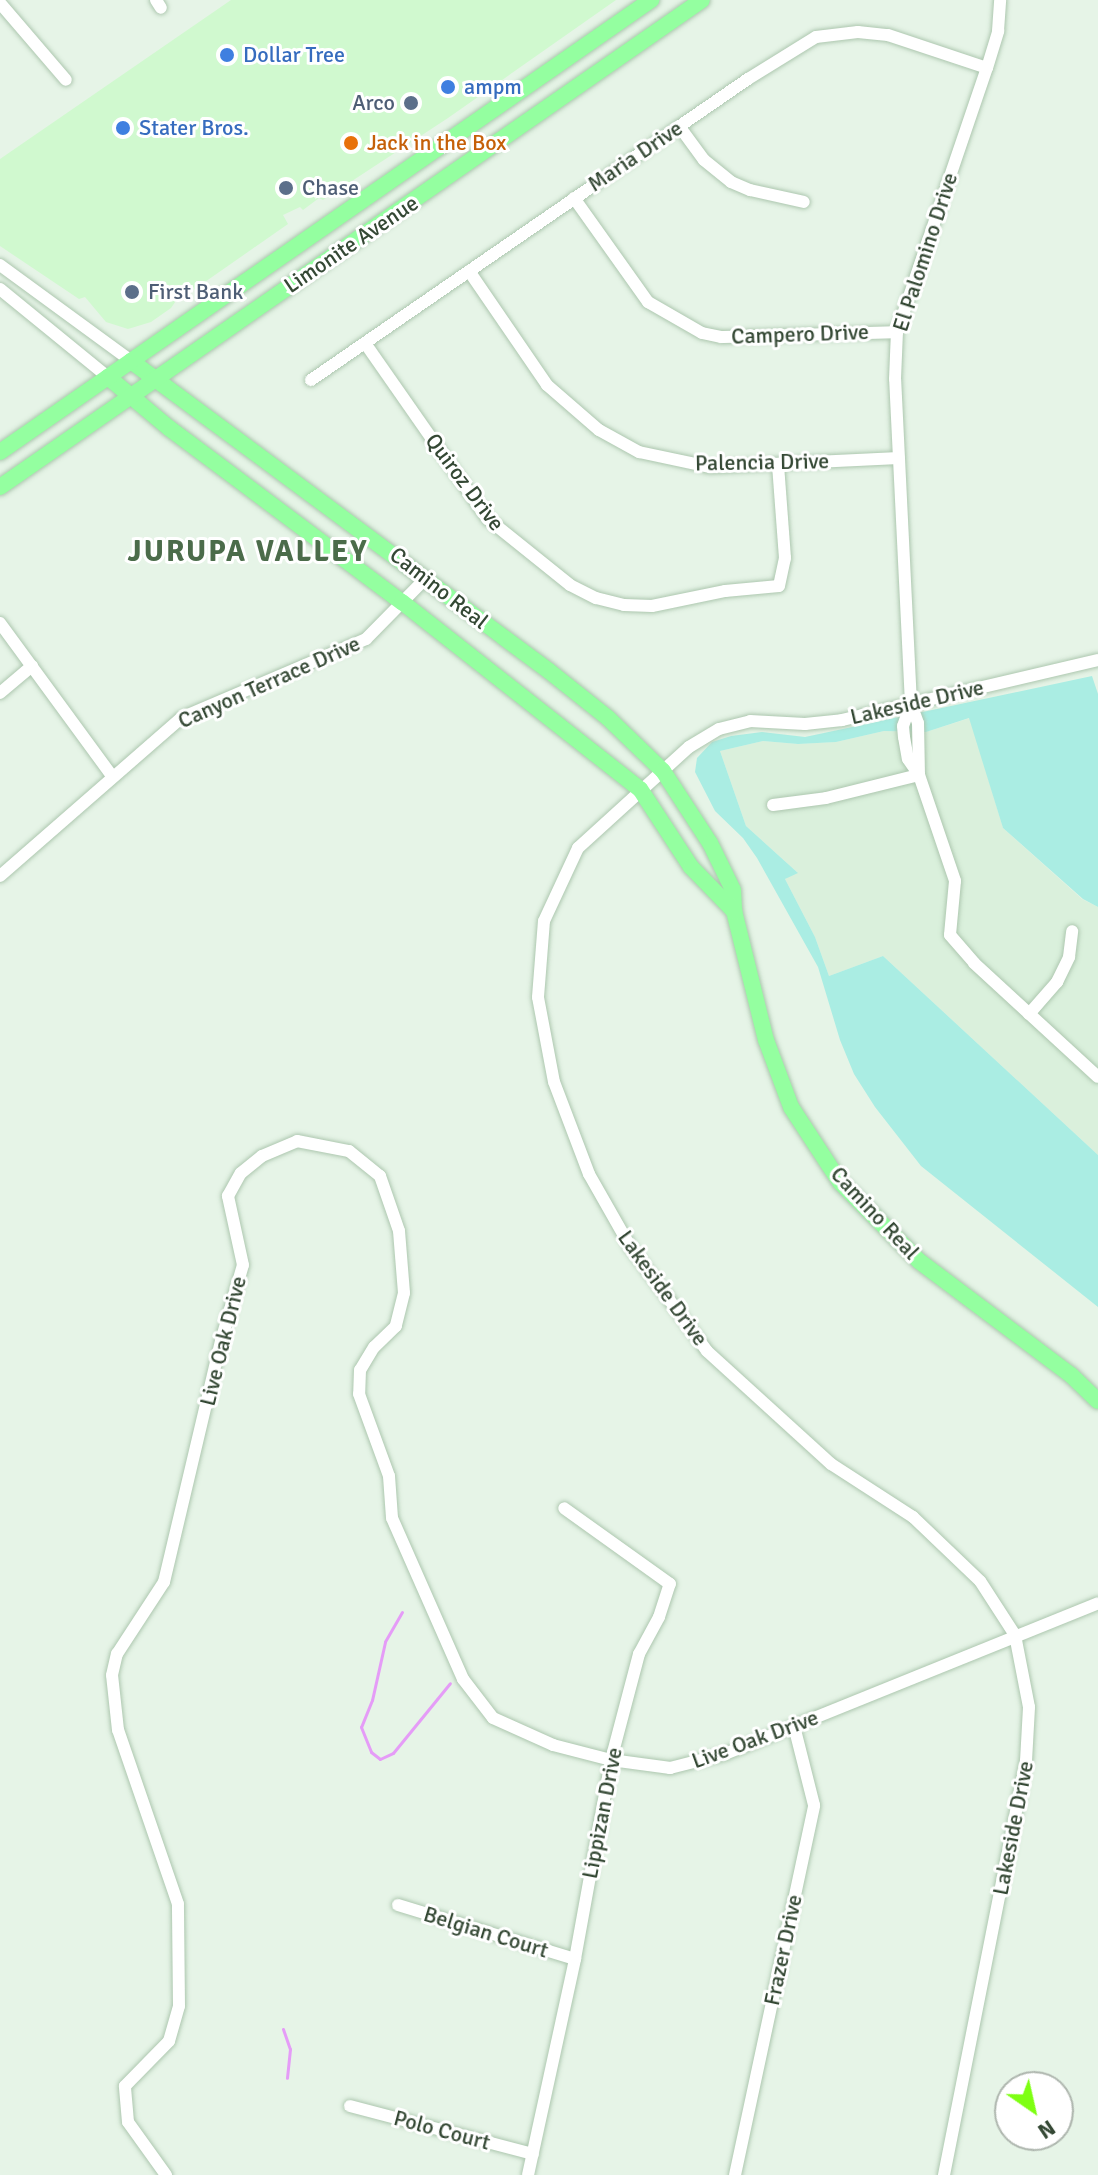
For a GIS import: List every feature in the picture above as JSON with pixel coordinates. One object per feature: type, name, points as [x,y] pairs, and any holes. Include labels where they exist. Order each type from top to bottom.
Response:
[{"type":"main road","name":"Limonite Avenue","points":[[0,452],[651,0]]},
{"type":"main road","name":"Limonite Avenue","points":[[0,487],[591,80],[702,0]]},
{"type":"main road","name":"Camino Real","points":[[131,361],[348,519],[608,718],[663,771],[710,843],[733,890],[734,911],[766,1040],[791,1107],[840,1182],[919,1261],[1071,1375],[1098,1401]]},
{"type":"main road","name":"Camino Real","points":[[108,377],[640,789],[691,867],[734,911]]},
{"type":"street","name":"El Palomino Drive","points":[[1000,0],[998,31],[987,68],[897,332],[899,458],[911,704],[903,726],[913,747],[919,775],[955,881],[950,935],[1098,1077]]},
{"type":"street","points":[[0,3],[66,80]]},
{"type":"street","name":"Maria Drive","points":[[311,380],[799,45],[837,33],[888,35],[987,68]]},
{"type":"street","points":[[679,126],[704,160],[731,182],[750,190],[804,202]]},
{"type":"street","name":"Campero Drive","points":[[574,198],[648,302],[702,333],[721,337],[897,332]]},
{"type":"street","name":"Camino Real","points":[[0,265],[131,361]]},
{"type":"street","name":"Palencia Drive","points":[[469,271],[547,385],[599,430],[639,452],[710,467],[899,458]]},
{"type":"street","name":"Camino Real","points":[[0,289],[108,377]]},
{"type":"street","name":"Quiroz Drive","points":[[365,343],[488,519],[570,585],[596,598],[624,605],[652,606],[725,591],[779,586],[785,558],[778,465]]},
{"type":"street","name":"Canyon Terrace Drive","points":[[0,876],[181,718],[366,639],[425,579]]},
{"type":"street","points":[[0,623],[112,776]]},
{"type":"street","name":"Lakeside Drive","points":[[944,2175],[1026,1761],[1029,1707],[1015,1635],[980,1581],[913,1517],[831,1464],[707,1351],[631,1248],[589,1174],[554,1082],[538,997],[544,921],[578,848],[689,747],[719,729],[750,721],[821,723],[1098,660]]},
{"type":"street","points":[[0,693],[32,666]]},
{"type":"street","points":[[773,805],[826,798],[919,775]]},
{"type":"street","points":[[1029,1014],[1057,982],[1069,957],[1072,931]]},
{"type":"street","name":"Live Oak Drive","points":[[166,2175],[128,2122],[125,2086],[169,2041],[179,2006],[178,1904],[118,1730],[112,1675],[117,1654],[164,1582],[221,1341],[243,1265],[228,1196],[241,1173],[262,1156],[297,1141],[349,1151],[380,1176],[399,1231],[404,1293],[396,1326],[374,1347],[360,1370],[359,1394],[389,1476],[392,1518],[463,1679],[493,1718],[553,1745],[611,1760],[670,1768],[725,1754],[1098,1603]]},
{"type":"street","name":"Lippizan Drive","points":[[528,2175],[575,1959],[611,1760],[639,1654],[659,1617],[670,1584],[564,1508]]},
{"type":"street","name":"Frazer Drive","points":[[735,2175],[814,1805],[794,1726]]},
{"type":"street","name":"Belgian Court","points":[[398,1905],[575,1959]]},
{"type":"street","name":"Polo Court","points":[[350,2106],[533,2154]]},
{"type":"shaded area","points":[[231,0],[616,0],[448,118],[323,200],[319,198],[303,210],[300,207],[283,215],[288,224],[192,291],[187,285],[171,308],[151,322],[128,329],[106,322],[85,297],[79,299],[0,246],[0,159]]},
{"type":"shaded area","points":[[1092,676],[1098,694],[1098,907],[1083,899],[1003,828],[969,718],[926,732],[884,731],[836,742],[798,744],[763,741],[720,751],[746,826],[798,873],[785,879],[815,937],[829,976],[883,956],[1098,1155],[1098,1307],[921,1166],[875,1107],[854,1074],[840,1040],[818,967],[757,858],[743,838],[715,811],[695,772],[697,758],[712,742],[731,736],[762,732],[805,737]]},
{"type":"shaded area","points":[[970,718],[1003,828],[1082,899],[1098,907],[1098,1155],[883,956],[829,976],[815,937],[785,879],[797,872],[746,826],[720,751],[763,741],[798,744],[836,742],[884,731],[926,732]]},
{"type":"waterway","points":[[402,1612],[385,1642],[372,1700],[361,1727],[371,1752],[380,1759],[393,1753],[450,1683]]},
{"type":"waterway","points":[[283,2029],[290,2049],[287,2078]]},
{"type":"place","name":"Dollar Tree","points":[[227,55]]},
{"type":"place","name":"ampm","points":[[448,87]]},
{"type":"place","name":"Arco","points":[[411,103]]},
{"type":"place","name":"Stater Bros.","points":[[123,128]]},
{"type":"place","name":"Jack in the Box","points":[[351,143]]},
{"type":"place","name":"Chase","points":[[286,188]]},
{"type":"place","name":"First Bank","points":[[132,292]]},
{"type":"district","name":"JURUPA VALLEY","points":[[248,552]]}]
